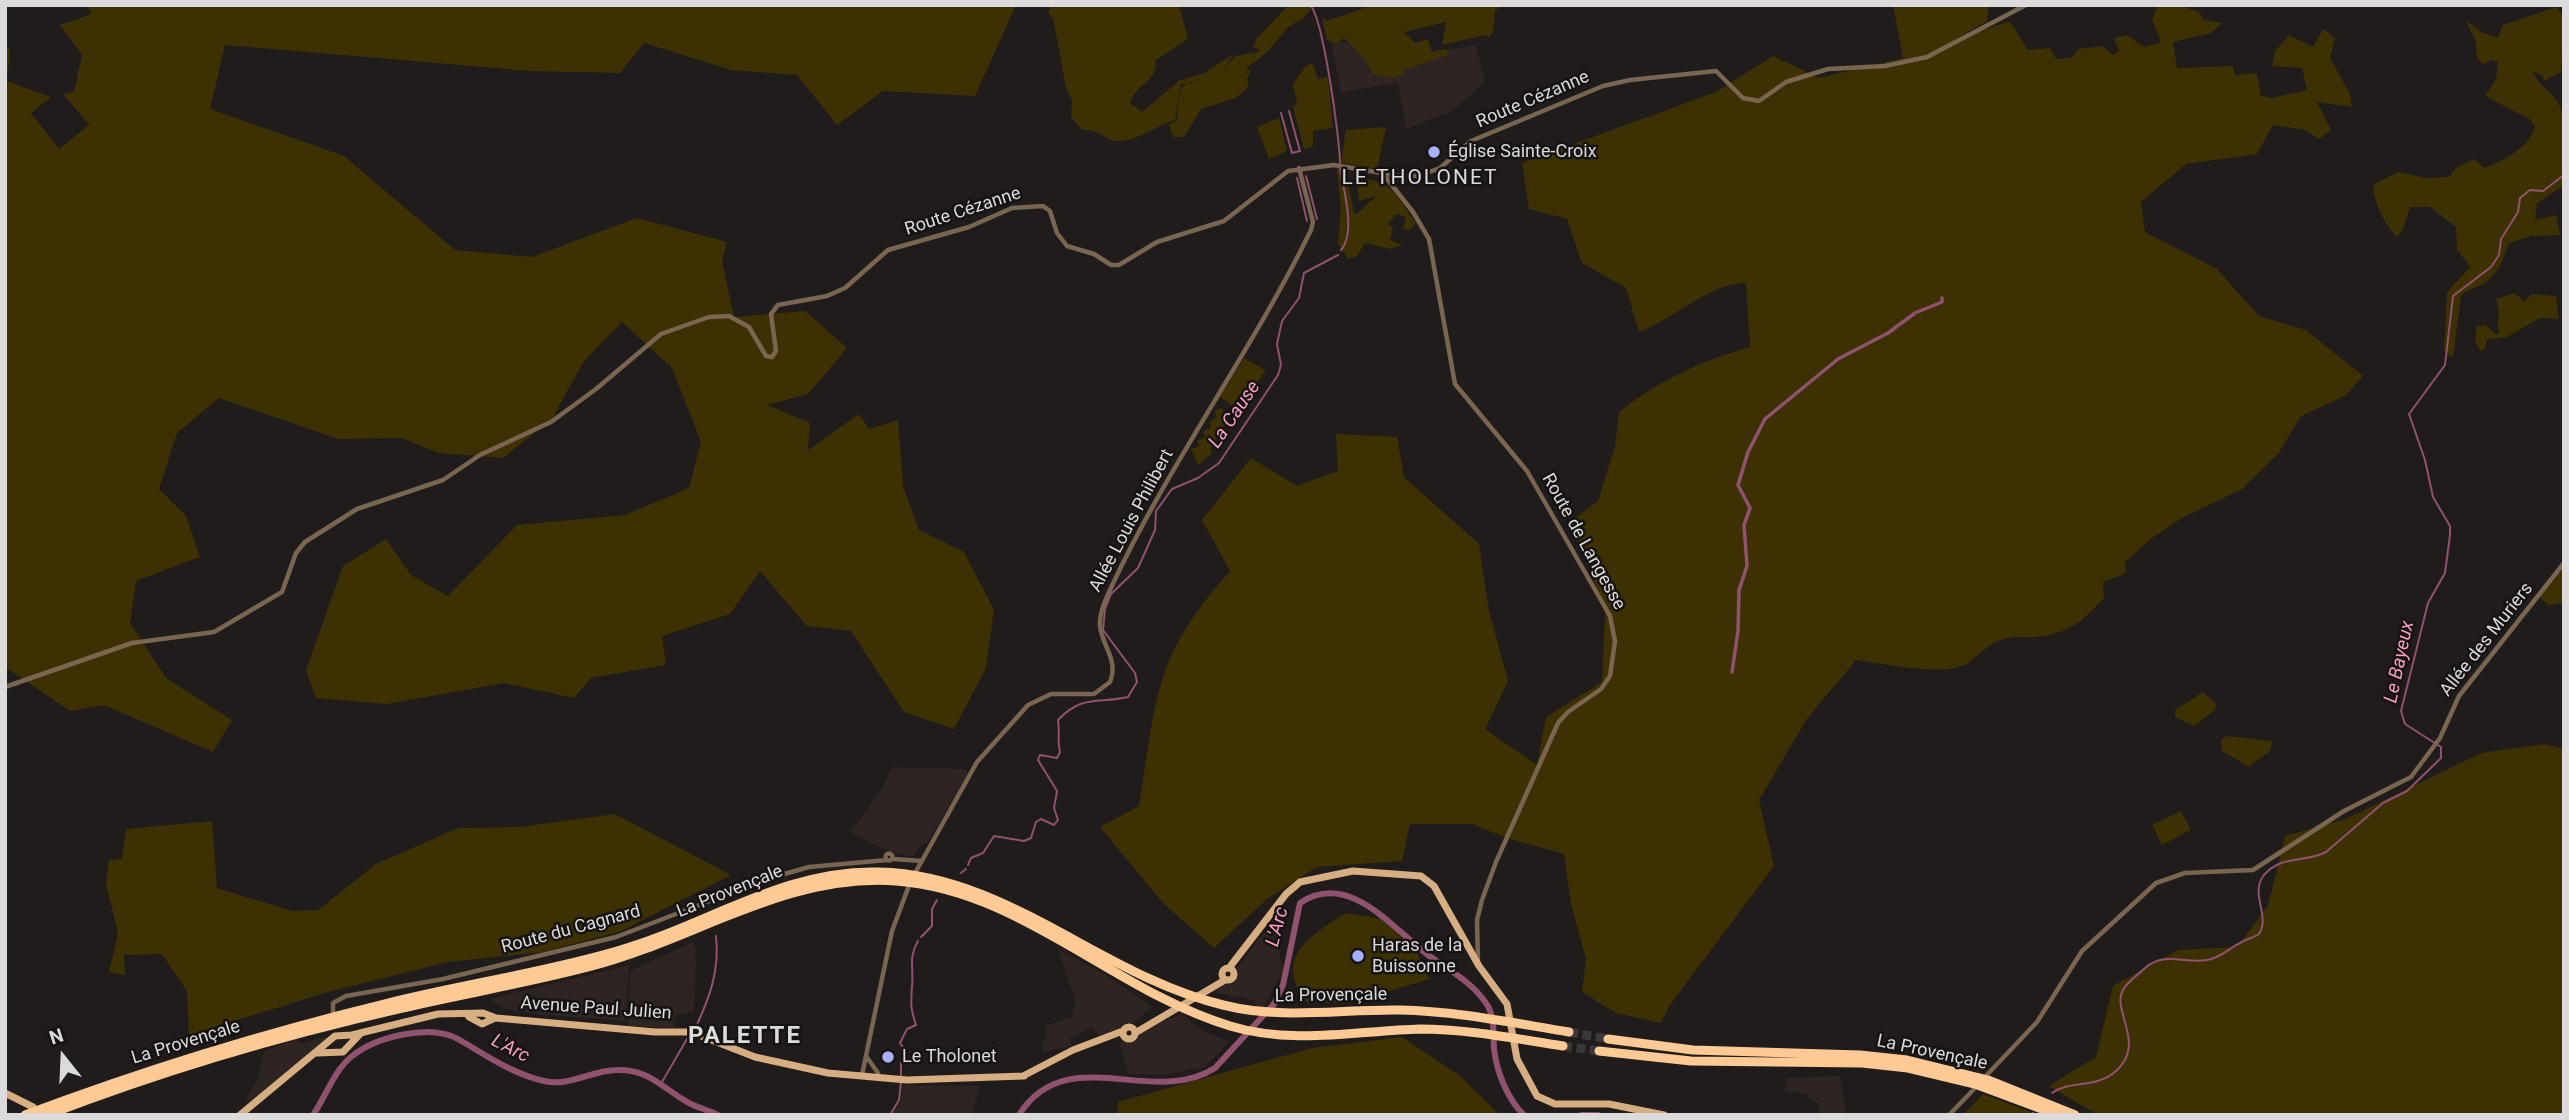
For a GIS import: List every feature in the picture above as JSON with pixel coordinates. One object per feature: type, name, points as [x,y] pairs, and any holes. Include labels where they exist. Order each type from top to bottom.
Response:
[{"type":"highway","name":"La Provençale","points":[[52,1113],[184,1067],[636,946],[764,892],[812,878],[863,872],[954,887],[1021,911],[1119,965],[1183,994],[1246,1010],[1291,1014],[1399,1010],[1569,1032]]},
{"type":"highway","name":"La Provençale","points":[[954,887],[1170,1001],[1231,1026],[1273,1035],[1317,1037],[1423,1029],[1471,1032],[1563,1046]]},
{"type":"highway","name":"La Provençale","points":[[28,1110],[183,1059],[336,1028]]},
{"type":"highway","name":"La Provençale","points":[[1608,1038],[1693,1050],[1860,1055],[1907,1060],[1981,1082],[2075,1115]]},
{"type":"highway","name":"La Provençale","points":[[1599,1051],[1691,1061],[1862,1063],[1908,1068],[1981,1082],[2058,1115]]},
{"type":"main road","name":"Avenue Paul Julien","points":[[363,1032],[428,1015],[465,1015],[655,1032],[691,1032],[755,1057],[811,1070],[861,1077],[904,1080],[1012,1079],[1124,1034],[1131,1039],[1134,1031],[1223,978],[1223,970],[1231,970],[1294,887],[1312,878],[1353,871],[1421,876],[1434,886],[1479,966]]},
{"type":"main road","points":[[1479,966],[1507,1004],[1517,1059],[1541,1098],[1555,1104],[1615,1104],[1664,1115]]},
{"type":"main road","points":[[336,1028],[363,1032]]},
{"type":"main road","points":[[336,1028],[349,1045]]},
{"type":"main road","points":[[331,1051],[336,1028]]},
{"type":"main road","points":[[240,1115],[319,1052],[336,1028]]},
{"type":"main road","points":[[319,1052],[331,1051],[339,1054],[363,1032]]},
{"type":"main road","name":"Avenue Paul Julien","points":[[861,1077],[879,1076],[904,1080]]},
{"type":"main road","points":[[5,1093],[28,1110]]},
{"type":"main road","points":[[5,1099],[28,1110]]},
{"type":"street","name":"Route Cézanne","points":[[5,687],[140,641],[214,632],[233,623],[258,604],[282,592],[296,552],[305,542],[357,509],[443,480],[480,455],[551,422],[667,331],[709,317],[729,316],[746,323],[766,356],[772,357],[776,351],[771,320],[774,308],[783,303],[827,296],[845,288],[888,250],[969,228],[1012,208],[1036,204],[1050,211],[1057,233],[1066,246],[1094,254],[1111,265],[1119,265],[1161,241],[1224,221],[1283,174],[1299,168],[1342,166],[1414,177],[1433,171],[1471,141],[1614,83],[1716,71],[1737,94],[1753,102],[1764,98],[1786,82],[1835,67],[1902,63],[1932,55],[2026,5]]},
{"type":"street","name":"Allée Louis Philibert","points":[[861,1077],[897,913],[922,861],[977,762],[1028,705],[1051,694],[1094,694],[1110,682],[1112,657],[1100,627],[1100,614],[1109,591],[1160,493],[1311,230],[1312,222],[1299,168]]},
{"type":"street","name":"Route de Langesse","points":[[1384,174],[1413,212],[1429,239],[1441,296],[1448,357],[1455,384],[1527,471],[1610,616],[1615,641],[1610,676],[1601,689],[1568,712],[1558,723],[1496,862],[1478,914],[1479,966]]},
{"type":"street","name":"Allée des Muriers","points":[[1949,1115],[2037,1023],[2082,951],[2148,889],[2176,875],[2255,869],[2344,811],[2407,780],[2440,738],[2459,696],[2564,564]]},
{"type":"street","name":"Route du Cagnard","points":[[336,1028],[331,1007],[346,996],[443,979],[616,937],[767,879],[809,867],[889,858],[922,861]]},
{"type":"street","points":[[866,1056],[879,1076]]},
{"type":"shaded area","points":[[86,5],[1016,5],[975,96],[883,91],[837,125],[797,75],[731,70],[644,43],[620,73],[530,71],[225,45],[210,109],[344,156],[455,250],[532,257],[637,218],[727,242],[722,261],[734,317],[805,311],[847,348],[808,394],[767,405],[810,423],[808,450],[859,414],[869,429],[898,420],[903,486],[919,530],[964,552],[994,610],[986,668],[954,729],[904,712],[851,631],[807,626],[760,571],[730,614],[662,636],[666,665],[591,678],[574,698],[504,683],[387,704],[316,698],[306,670],[343,566],[386,539],[411,575],[448,596],[517,525],[625,515],[689,488],[701,442],[672,368],[622,322],[584,361],[552,419],[503,458],[439,453],[401,438],[338,439],[219,398],[177,433],[159,489],[186,516],[200,557],[136,581],[130,623],[166,678],[232,720],[213,752],[104,705],[70,711],[5,667],[5,39],[10,52],[7,81],[51,97],[31,113],[59,149],[89,125],[63,94],[74,92],[82,55],[60,25],[92,14]]},
{"type":"shaded area","points":[[1051,5],[1179,5],[1188,39],[1156,60],[1156,67],[1150,78],[1136,91],[1130,103],[1142,112],[1180,80],[1204,73],[1235,53],[1223,69],[1236,56],[1261,51],[1253,47],[1257,38],[1289,5],[1311,5],[1304,17],[1288,28],[1268,51],[1247,67],[1247,70],[1251,69],[1247,79],[1249,86],[1236,98],[1201,109],[1184,137],[1173,137],[1169,125],[1176,121],[1181,90],[1187,83],[1181,84],[1175,120],[1124,141],[1082,130],[1071,117],[1072,100],[1066,88],[1053,18],[1048,13]]},
{"type":"shaded area","points":[[1373,5],[1502,5],[1495,11],[1493,32],[1489,38],[1486,35],[1442,45],[1446,22],[1404,32],[1415,43],[1428,39],[1432,52],[1445,49],[1450,54],[1406,69],[1402,75],[1393,78],[1373,74],[1365,59],[1344,38],[1336,44],[1327,40],[1322,17],[1326,21]]},
{"type":"shaded area","points":[[1893,5],[1989,5],[1987,21],[1954,40],[2010,21],[2028,50],[2050,48],[2056,59],[2072,58],[2078,49],[2103,46],[2113,55],[2119,51],[2114,38],[2127,35],[2144,47],[2161,42],[2152,20],[2158,5],[2176,5],[2198,11],[2204,20],[2222,23],[2211,33],[2173,42],[2177,68],[2233,66],[2235,75],[2257,73],[2261,96],[2272,98],[2307,90],[2302,68],[2272,66],[2275,51],[2289,35],[2313,47],[2323,29],[2335,38],[2330,58],[2350,94],[2352,107],[2317,102],[2331,130],[2319,139],[2305,130],[2273,125],[2257,154],[2186,164],[2141,202],[2145,232],[2217,269],[2259,316],[2306,330],[2363,376],[2345,396],[2301,416],[2278,454],[2242,489],[2182,518],[2152,538],[2125,562],[2126,573],[2103,582],[2104,598],[2089,614],[2067,629],[2048,635],[2002,640],[1958,667],[1929,669],[1856,660],[1806,720],[1759,800],[1774,866],[1670,1005],[1661,1023],[1616,1013],[1582,992],[1586,959],[1571,904],[1564,854],[1507,838],[1472,824],[1410,824],[1402,861],[1317,867],[1267,899],[1214,948],[1163,903],[1100,827],[1139,806],[1154,714],[1169,661],[1196,613],[1230,571],[1202,520],[1251,458],[1297,486],[1338,471],[1336,434],[1397,437],[1404,477],[1479,544],[1489,611],[1508,681],[1485,729],[1537,765],[1546,717],[1602,682],[1605,611],[1584,552],[1567,524],[1598,501],[1615,446],[1619,412],[1650,390],[1681,373],[1750,347],[1746,283],[1718,289],[1639,332],[1626,288],[1582,263],[1567,219],[1529,209],[1522,163],[1716,92],[1773,56],[1819,78],[1903,58]]},
{"type":"shaded area","points":[[2556,7],[2564,17],[2561,72],[2544,81],[2542,75],[2532,71],[2557,101],[2563,119],[2564,185],[2537,203],[2535,220],[2556,215],[2560,235],[2532,236],[2509,243],[2491,278],[2461,296],[2453,357],[2444,352],[2447,292],[2470,267],[2457,249],[2456,227],[2430,207],[2410,207],[2403,229],[2397,237],[2380,212],[2374,184],[2398,172],[2426,178],[2449,177],[2456,168],[2474,159],[2484,168],[2521,148],[2535,127],[2531,120],[2485,96],[2496,79],[2498,62],[2492,60],[2483,64],[2478,59],[2475,40],[2467,21],[2481,32],[2498,38],[2503,25]]},
{"type":"shaded area","points":[[1330,38],[1400,58],[1476,45],[1485,82],[1452,111],[1406,129],[1398,83],[1341,92]]},
{"type":"shaded area","points":[[1312,63],[1318,79],[1328,77],[1333,128],[1313,131],[1313,146],[1304,149],[1293,107],[1297,103],[1293,84],[1306,66]]},
{"type":"shaded area","points":[[1279,118],[1287,151],[1269,159],[1257,127]]},
{"type":"shaded area","points":[[1386,127],[1377,169],[1341,163],[1346,130]]},
{"type":"shaded area","points":[[1337,167],[1345,168],[1354,213],[1358,213],[1376,196],[1359,201],[1357,177],[1380,183],[1398,197],[1416,223],[1410,230],[1403,228],[1406,217],[1396,214],[1388,224],[1393,228],[1390,240],[1402,245],[1390,249],[1365,243],[1357,256],[1348,259],[1338,243],[1341,207]]},
{"type":"shaded area","points":[[2515,293],[2524,302],[2532,294],[2556,296],[2559,319],[2540,318],[2507,337],[2487,339],[2484,350],[2480,351],[2475,341],[2477,326],[2485,325],[2496,334],[2499,333],[2496,299]]},
{"type":"shaded area","points":[[1244,358],[1265,370],[1241,412],[1220,397]]},
{"type":"shaded area","points":[[1222,408],[1229,424],[1221,428],[1224,435],[1216,438],[1218,444],[1210,448],[1212,454],[1198,465],[1191,449],[1199,446],[1197,441],[1205,437],[1203,431],[1211,428],[1209,422],[1217,418],[1214,411]]},
{"type":"shaded area","points":[[2564,568],[2564,603],[2549,605],[2539,597]]},
{"type":"shaded area","points":[[2203,692],[2216,704],[2215,710],[2194,726],[2175,717],[2175,710]]},
{"type":"shaded area","points":[[2227,736],[2272,741],[2270,751],[2249,767],[2222,751],[2221,740]]},
{"type":"shaded area","points":[[2544,744],[2564,749],[2564,1115],[2098,1115],[2049,1086],[2096,1057],[2113,986],[2178,950],[2237,947],[2268,906],[2285,836],[2346,819],[2481,753]]},
{"type":"shaded area","points":[[892,767],[965,769],[968,774],[927,843],[918,847],[914,857],[885,850],[850,832],[880,792]]},
{"type":"shaded area","points":[[2181,811],[2191,830],[2162,845],[2152,825]]},
{"type":"shaded area","points":[[615,814],[731,875],[621,931],[543,952],[448,962],[328,992],[189,1035],[187,991],[162,954],[124,955],[125,975],[109,972],[118,933],[106,884],[109,860],[122,859],[126,829],[212,821],[217,888],[292,911],[318,910],[376,864],[458,828],[520,827]]},
{"type":"shaded area","name":"Haras de la Buissonne","points":[[1346,913],[1381,919],[1416,950],[1429,979],[1350,1003],[1307,1002],[1297,987],[1293,973],[1294,961],[1309,939]]},
{"type":"shaded area","points":[[1274,919],[1279,926],[1280,957],[1284,968],[1263,1008],[1256,1007],[1254,1000],[1217,993],[1217,986],[1228,983],[1237,976],[1237,968]]},
{"type":"shaded area","points":[[693,942],[696,950],[694,1011],[676,1015],[674,1028],[628,1026],[630,971]]},
{"type":"shaded area","points":[[1058,949],[1106,975],[1153,1007],[1131,1024],[1101,1037],[1092,1027],[1070,1038],[1071,1046],[1043,1052],[1041,1042],[1047,1038],[1045,1026],[1072,1017],[1075,1001]]},
{"type":"shaded area","points":[[629,965],[626,1021],[534,1014],[503,1008],[490,999]]},
{"type":"shaded area","points":[[1182,1014],[1202,1030],[1229,1042],[1205,1067],[1165,1075],[1128,1074],[1120,1044],[1122,1040],[1131,1042],[1144,1029]]},
{"type":"shaded area","points":[[326,1037],[327,1040],[250,1102],[247,1097],[257,1079],[264,1051],[297,1039],[300,1043]]},
{"type":"shaded area","points":[[1402,1037],[1460,1076],[1500,1115],[1117,1115],[1118,1102],[1312,1048]]},
{"type":"shaded area","points":[[1840,1076],[1846,1115],[1818,1115],[1820,1104],[1811,1100],[1807,1094],[1785,1091],[1787,1078]]},
{"type":"shaded area","points":[[903,1085],[979,1086],[973,1115],[892,1115],[901,1101]]},
{"type":"shaded area","points":[[1983,1094],[2039,1115],[1963,1115]]},
{"type":"waterway","name":"La Cause","points":[[1310,5],[1315,14],[1325,54],[1340,163]]},
{"type":"waterway","points":[[1281,113],[1292,153],[1300,151],[1289,111]]},
{"type":"waterway","name":"La Cause","points":[[1340,169],[1348,222],[1348,233],[1341,250]]},
{"type":"waterway","name":"Le Bayeux","points":[[2052,1093],[2108,1077],[2125,1060],[2129,1039],[2121,998],[2125,987],[2145,968],[2160,960],[2212,959],[2259,934],[2263,920],[2259,890],[2264,875],[2286,862],[2326,852],[2383,803],[2407,791],[2441,758],[2441,747],[2405,724],[2401,711],[2428,603],[2445,573],[2450,535],[2450,526],[2433,497],[2425,460],[2409,414],[2445,365],[2453,296],[2491,267],[2499,255],[2501,239],[2518,212],[2520,198],[2530,190],[2543,191],[2564,175]]},
{"type":"waterway","points":[[1306,176],[1317,219]]},
{"type":"waterway","points":[[1297,178],[1307,221]]},
{"type":"waterway","name":"La Cause","points":[[968,865],[971,858],[983,853],[994,836],[1024,841],[1031,838],[1036,822],[1041,819],[1054,825],[1058,820],[1054,808],[1057,791],[1038,760],[1040,755],[1057,758],[1060,752],[1058,720],[1083,703],[1128,697],[1137,682],[1135,673],[1103,630],[1105,609],[1111,594],[1138,568],[1155,530],[1156,511],[1172,489],[1198,478],[1219,463],[1278,375],[1281,365],[1277,344],[1282,321],[1299,298],[1304,273],[1338,255]]},
{"type":"waterway","points":[[1732,672],[1738,631],[1739,590],[1747,566],[1744,525],[1750,508],[1738,485],[1748,452],[1765,419],[1838,359],[1888,333],[1915,313],[1942,302],[1942,298]]},
{"type":"waterway","name":"La Cause","points":[[961,873],[966,869]]},
{"type":"waterway","name":"L'Arc","points":[[1019,1115],[1038,1093],[1061,1082],[1085,1078],[1165,1082],[1191,1078],[1215,1068],[1274,1004],[1283,985],[1300,903],[1318,895],[1336,894],[1353,898],[1385,918],[1482,998],[1492,1016],[1495,1057],[1500,1075],[1508,1093],[1524,1115]]},
{"type":"waterway","name":"La Cause","points":[[921,937],[932,926],[932,909],[937,900]]},
{"type":"waterway","points":[[695,1029],[712,984],[716,936]]},
{"type":"waterway","name":"La Cause","points":[[902,1061],[905,1050],[900,1043],[907,1029],[916,1025],[911,1006],[912,963],[918,941]]},
{"type":"waterway","name":"L'Arc","points":[[313,1115],[340,1069],[351,1057],[388,1038],[418,1032],[446,1034],[510,1069],[544,1081],[563,1082],[617,1070],[639,1073],[689,1103],[718,1115]]},
{"type":"waterway","points":[[662,1082],[687,1039]]},
{"type":"waterway","name":"La Cause","points":[[901,1063],[901,1076]]},
{"type":"waterway","name":"La Cause","points":[[890,1115],[899,1100],[901,1082]]},
{"type":"waterway","name":"L'Arc","points":[[1581,1115],[1598,1115]]},
{"type":"tunnel","points":[[1569,1032],[1608,1039]]},
{"type":"tunnel","points":[[1563,1046],[1599,1051]]},
{"type":"tunnel","points":[[28,1109],[41,1115]]},
{"type":"place","name":"Église Sainte-Croix","points":[[1434,152]]},
{"type":"place","name":"Haras de la Buissonne","points":[[1358,956]]},
{"type":"place","name":"Le Tholonet","points":[[888,1057]]},
{"type":"district","name":"LE THOLONET","points":[[1420,179]]},
{"type":"district","name":"PALETTE","points":[[745,1037]]}]
